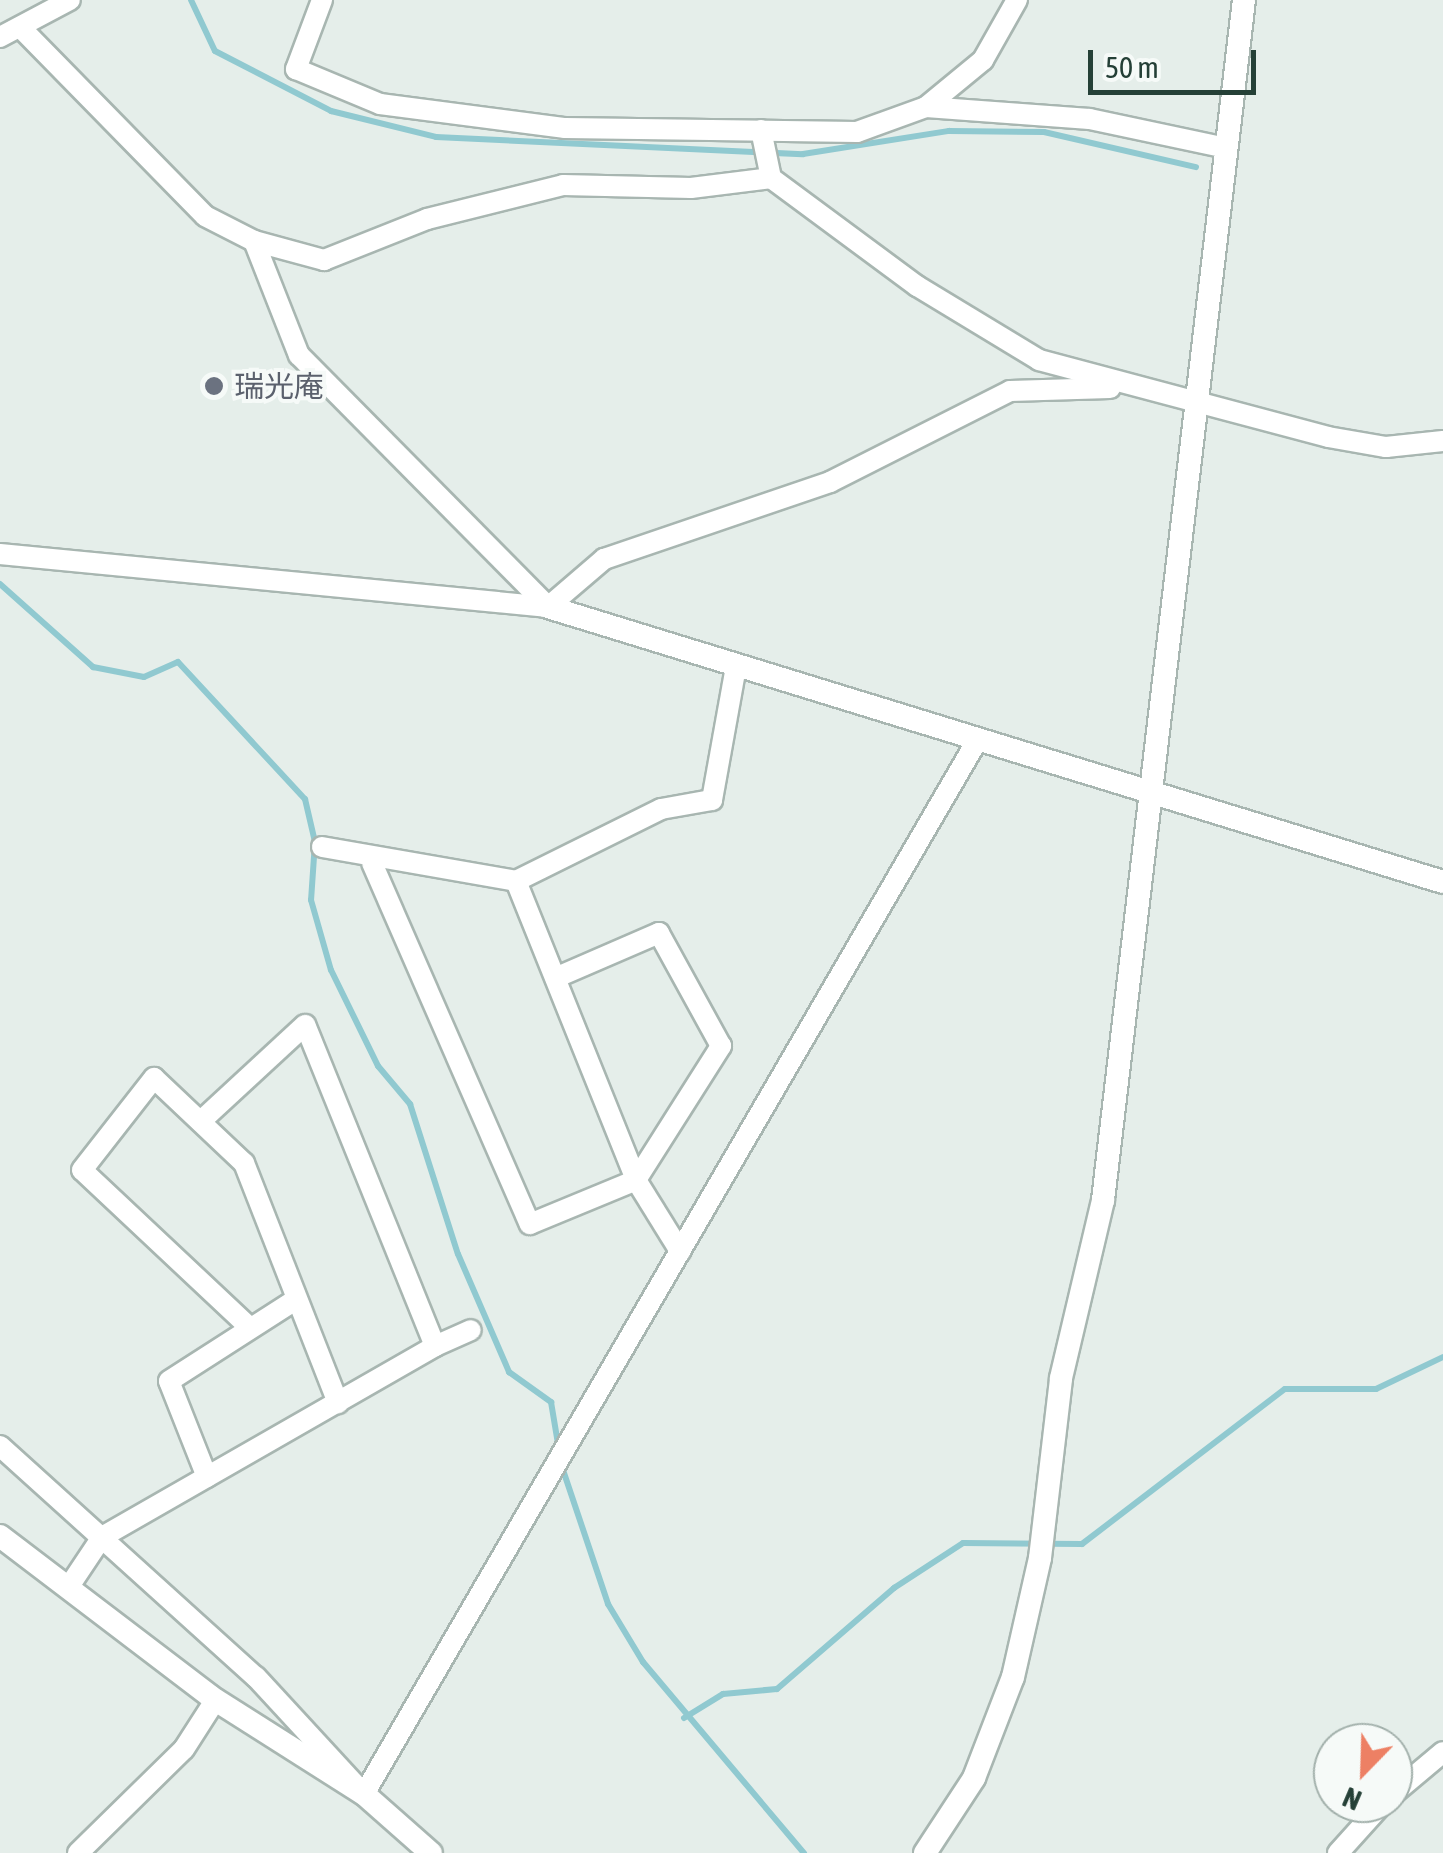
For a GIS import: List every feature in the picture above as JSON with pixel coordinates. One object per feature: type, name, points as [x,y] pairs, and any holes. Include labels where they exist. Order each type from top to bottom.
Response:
[{"type":"street","points":[[0,37],[70,0]]},
{"type":"street","points":[[322,0],[296,69],[380,104],[565,128],[762,134],[857,132],[926,107],[983,60],[1017,0]]},
{"type":"street","points":[[924,1853],[996,1731],[1040,1558],[1061,1378],[1103,1200],[1154,794],[1244,0]]},
{"type":"street","points":[[20,27],[204,216],[254,241],[324,260],[428,219],[563,184],[691,188],[770,173]]},
{"type":"street","points":[[926,107],[1090,119],[1226,148]]},
{"type":"street","points":[[762,134],[770,173],[973,323],[1040,360],[1126,388],[1386,447],[1443,441]]},
{"type":"street","points":[[254,241],[300,356],[548,607]]},
{"type":"street","points":[[548,607],[604,559],[830,482],[1010,391],[1126,388]]},
{"type":"street","points":[[0,554],[548,607],[1443,882]]},
{"type":"street","points":[[322,847],[372,863],[516,881],[661,809],[712,800],[736,667]]},
{"type":"street","points":[[364,1794],[978,739]]},
{"type":"street","points":[[372,863],[530,1224],[636,1180],[721,1046],[658,933],[554,978]]},
{"type":"street","points":[[516,881],[636,1180],[680,1251]]},
{"type":"street","points":[[201,1121],[305,1025],[435,1346]]},
{"type":"street","points":[[248,1326],[82,1170],[154,1078],[244,1162],[338,1402]]},
{"type":"street","points":[[207,1477],[169,1381],[248,1326],[295,1300]]},
{"type":"street","points":[[68,1588],[102,1537],[435,1346],[471,1330]]},
{"type":"street","points":[[0,1446],[256,1677],[364,1794],[431,1853]]},
{"type":"street","points":[[0,1536],[216,1699],[364,1794]]},
{"type":"street","points":[[78,1853],[184,1750],[216,1699]]},
{"type":"street","points":[[1413,1777],[1443,1752]]},
{"type":"street","points":[[1338,1853],[1365,1823]]},
{"type":"waterway","points":[[191,0],[215,51],[331,111],[436,137],[803,154],[949,131],[1044,132],[1196,167]]},
{"type":"waterway","points":[[0,584],[93,667],[144,677],[178,662],[305,799],[315,842],[311,900],[331,970],[378,1066],[410,1104],[458,1254],[509,1372],[551,1402],[559,1450]]},
{"type":"waterway","points":[[684,1718],[723,1694],[777,1689],[894,1588],[963,1543],[1082,1544],[1285,1389],[1376,1389],[1443,1357]]},
{"type":"waterway","points":[[562,1467],[608,1604],[643,1662],[804,1853]]},
{"type":"place","name":"瑞光庵","points":[[214,386]]}]
